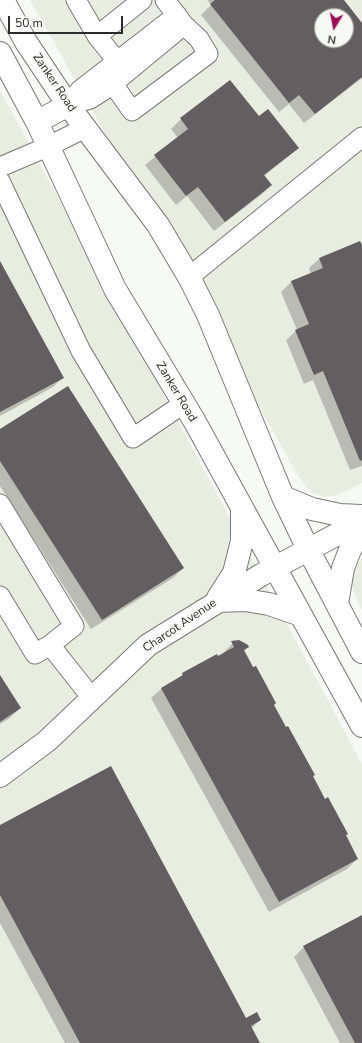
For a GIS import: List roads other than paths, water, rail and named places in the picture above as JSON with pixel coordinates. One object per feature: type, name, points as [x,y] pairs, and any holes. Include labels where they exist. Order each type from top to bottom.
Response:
[{"type":"main road","name":"Zanker Road","points":[[3,0],[26,42],[68,105],[158,225],[189,277],[208,315],[283,497],[308,549],[362,652]]},
{"type":"main road","name":"Zanker Road","points":[[0,53],[37,122],[47,147],[115,289],[184,404],[362,726]]},
{"type":"main road","points":[[37,122],[68,105]]},
{"type":"main road","points":[[283,497],[312,509],[340,515],[362,516]]},
{"type":"main road","points":[[217,601],[234,573],[242,542],[242,507]]},
{"type":"main road","name":"Charcot Avenue","points":[[0,776],[47,740],[148,645],[217,601],[275,567],[362,521]]},
{"type":"main road","points":[[337,604],[343,568],[350,550],[362,529]]},
{"type":"main road","points":[[217,601],[245,600],[273,605],[301,615]]},
{"type":"lane","points":[[76,0],[97,36],[117,61]]},
{"type":"lane","points":[[97,36],[142,0]]},
{"type":"lane","points":[[113,84],[132,111],[208,54],[199,39],[165,0]]},
{"type":"lane","points":[[68,105],[80,90],[117,61],[181,20]]},
{"type":"lane","points":[[68,105],[90,99],[113,84],[181,20]]},
{"type":"lane","points":[[0,167],[47,147],[85,128]]},
{"type":"lane","points":[[189,277],[362,137]]},
{"type":"lane","points":[[0,181],[81,351],[133,438],[184,404]]},
{"type":"lane","points":[[0,504],[74,626],[50,645],[35,654],[0,596]]},
{"type":"lane","points":[[50,645],[92,698]]}]
